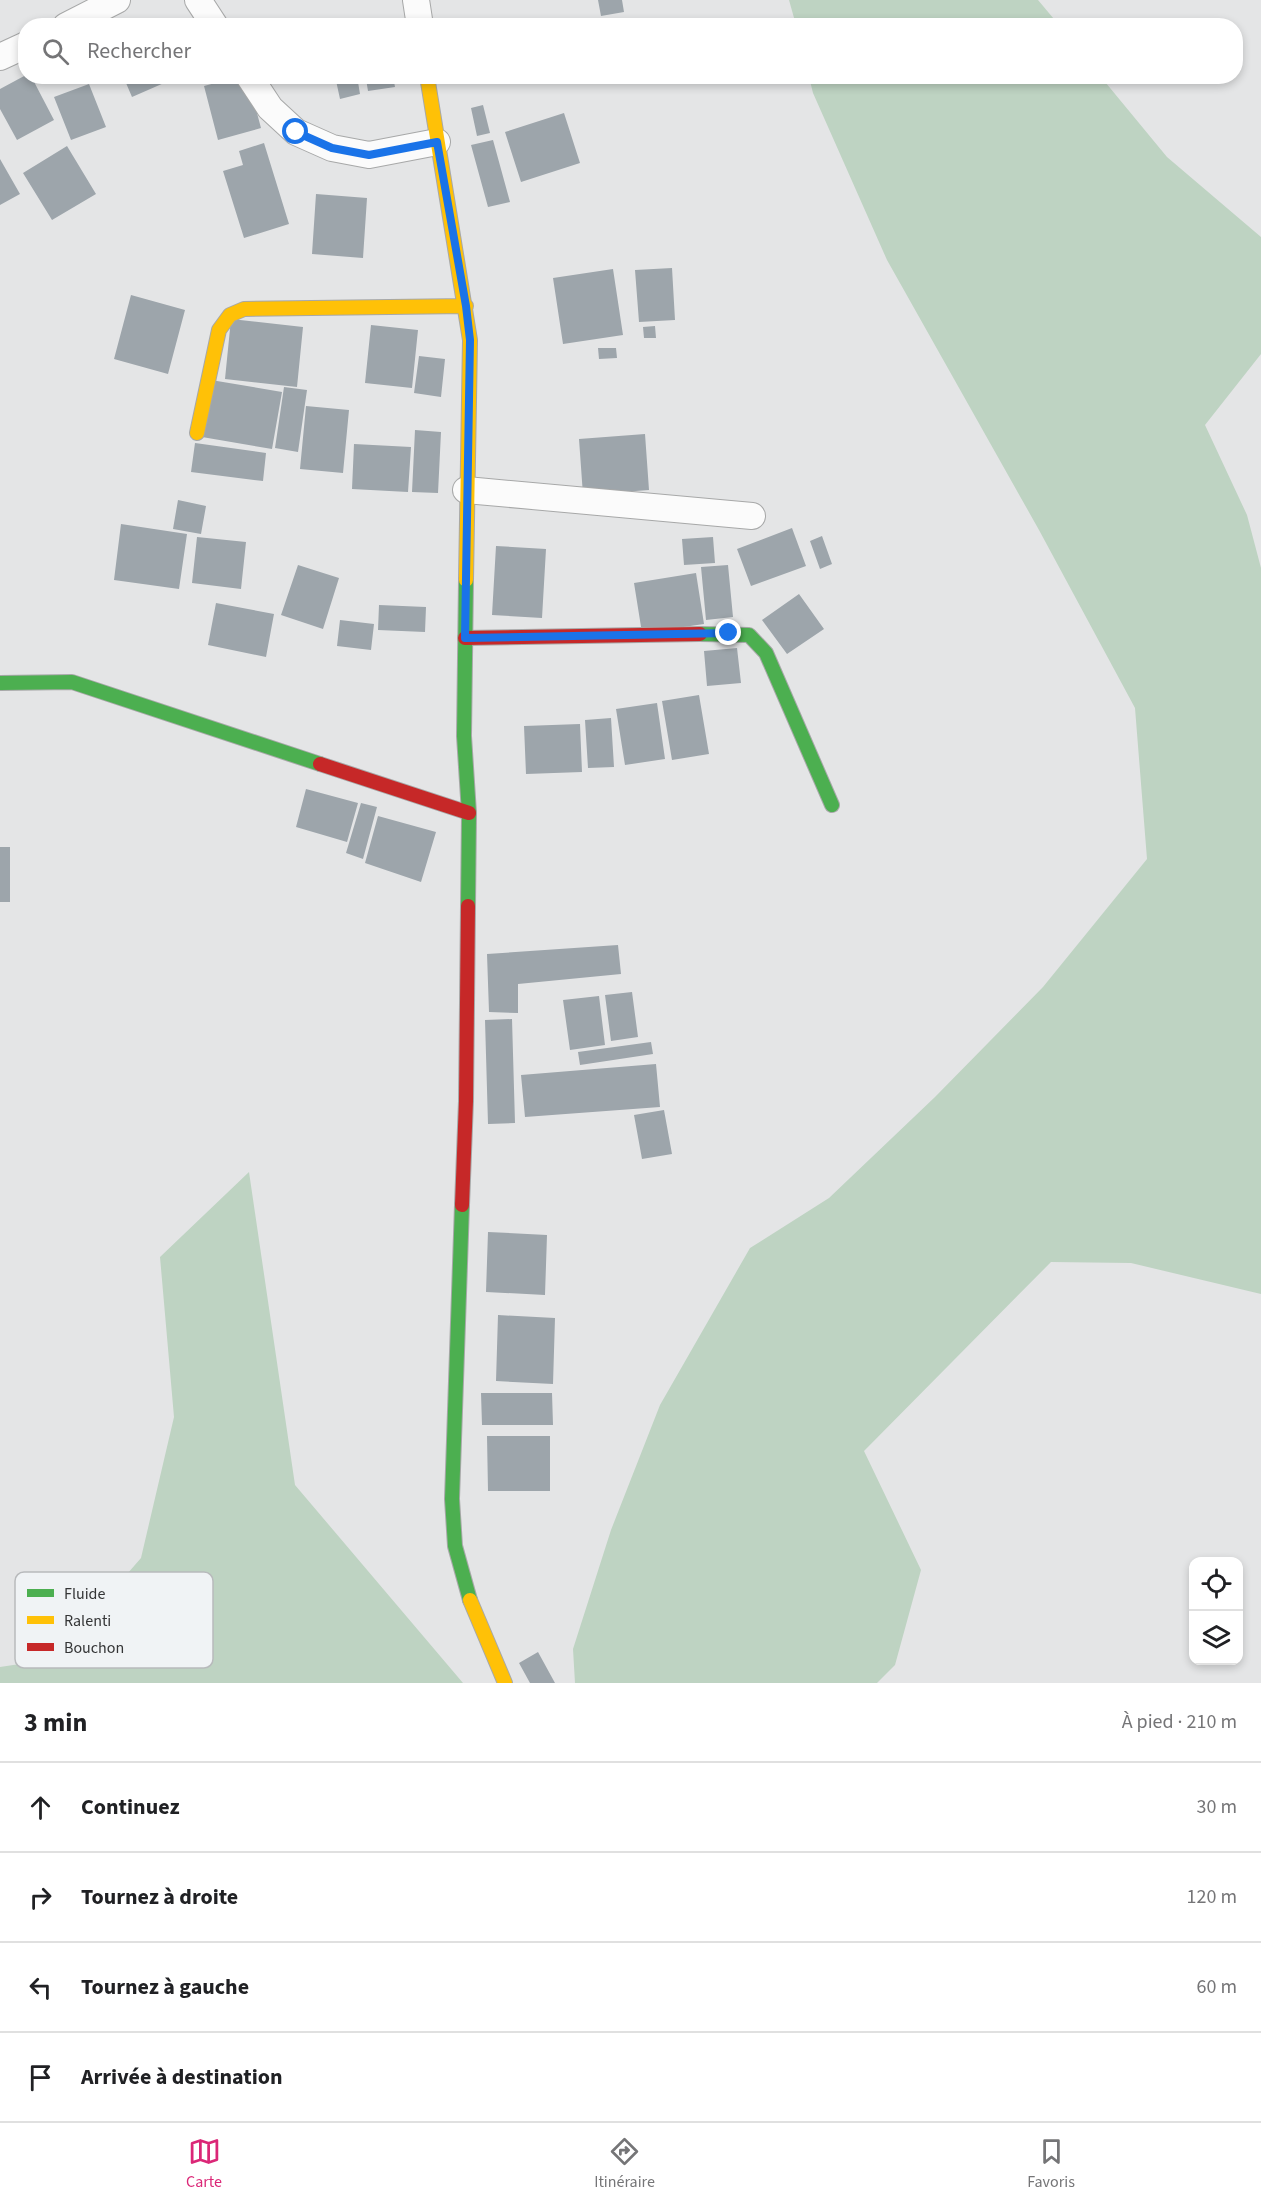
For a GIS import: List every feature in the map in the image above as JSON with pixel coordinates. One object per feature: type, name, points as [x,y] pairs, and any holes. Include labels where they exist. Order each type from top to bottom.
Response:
[{"type":"street","points":[[82,18],[117,0]]},
{"type":"street","points":[[198,0],[210,18]]},
{"type":"street","points":[[416,0],[419,18]]},
{"type":"street","points":[[0,57],[18,49]]},
{"type":"street","points":[[254,84],[270,108],[296,132],[332,148],[369,155],[437,142]]},
{"type":"street","points":[[428,84],[470,340],[464,736],[469,813],[466,1101],[452,1499],[455,1546],[468,1591],[491,1654],[505,1683]]},
{"type":"street","points":[[197,433],[219,330],[230,315],[244,309],[466,306]]},
{"type":"street","points":[[466,490],[752,516]]},
{"type":"street","points":[[465,638],[729,633],[749,635],[766,653],[832,805]]},
{"type":"street","points":[[0,683],[72,682],[469,813]]},
{"type":"green space","points":[[789,0],[1038,0],[1053,18],[794,18]]},
{"type":"green space","points":[[811,84],[1107,84],[1167,157],[1261,237],[1261,354],[1205,425],[1247,515],[1261,568],[1261,1294],[1131,1263],[1051,1262],[864,1451],[921,1570],[895,1665],[877,1683],[575,1683],[573,1649],[611,1530],[660,1405],[750,1248],[829,1198],[935,1097],[1043,987],[1147,859],[1135,708],[1039,530],[887,260]]},
{"type":"green space","points":[[249,1172],[295,1485],[463,1683],[0,1683],[0,1667],[15,1665],[15,1668],[213,1668],[213,1572],[129,1572],[141,1558],[174,1417],[160,1257]]},
{"type":"building","points":[[598,0],[622,0],[624,12],[601,16]]},
{"type":"building","points":[[18,79],[18,84],[35,84],[54,120],[17,140],[0,109],[0,89]]},
{"type":"building","points":[[89,84],[106,127],[71,140],[54,97]]},
{"type":"building","points":[[126,84],[162,84],[132,97]]},
{"type":"building","points":[[249,84],[261,128],[218,140],[204,86]]},
{"type":"building","points":[[337,84],[358,84],[360,94],[340,99]]},
{"type":"building","points":[[367,84],[394,84],[395,87],[368,91]]},
{"type":"building","points":[[483,105],[490,133],[477,136],[471,108]]},
{"type":"building","points":[[564,113],[580,163],[521,182],[505,132]]},
{"type":"building","points":[[493,140],[510,202],[488,207],[471,145]]},
{"type":"building","points":[[264,143],[289,224],[244,238],[223,171],[243,165],[239,151]]},
{"type":"building","points":[[67,146],[96,194],[52,220],[23,173]]},
{"type":"building","points":[[0,159],[20,194],[0,205]]},
{"type":"building","points":[[316,194],[367,198],[363,258],[312,254]]},
{"type":"building","points":[[672,268],[675,320],[639,322],[635,270]]},
{"type":"building","points":[[613,269],[623,335],[563,344],[553,278]]},
{"type":"building","points":[[131,295],[185,310],[168,374],[114,359]]},
{"type":"building","points":[[231,319],[303,327],[297,387],[225,379]]},
{"type":"building","points":[[371,325],[418,330],[412,388],[365,383]]},
{"type":"building","points":[[655,326],[656,338],[644,338],[643,327]]},
{"type":"building","points":[[598,348],[616,348],[617,358],[599,359]]},
{"type":"building","points":[[419,356],[445,359],[441,397],[414,393]]},
{"type":"building","points":[[211,380],[282,392],[272,449],[202,437]]},
{"type":"building","points":[[284,387],[307,390],[298,452],[275,448]]},
{"type":"building","points":[[306,406],[349,410],[343,473],[300,469]]},
{"type":"building","points":[[415,430],[441,432],[438,493],[412,492]]},
{"type":"building","points":[[645,434],[649,490],[583,495],[579,439]]},
{"type":"building","points":[[195,443],[266,453],[263,481],[191,472]]},
{"type":"building","points":[[354,444],[411,447],[408,492],[352,489]]},
{"type":"building","points":[[178,500],[206,506],[201,534],[173,529]]},
{"type":"building","points":[[121,524],[187,534],[179,589],[114,580]]},
{"type":"building","points":[[792,528],[806,566],[751,586],[737,549]]},
{"type":"building","points":[[822,536],[832,564],[820,569],[810,541]]},
{"type":"building","points":[[197,537],[246,542],[241,589],[192,583]]},
{"type":"building","points":[[713,537],[715,563],[684,565],[682,539]]},
{"type":"building","points":[[496,546],[546,549],[542,618],[492,615]]},
{"type":"building","points":[[298,565],[339,578],[323,629],[281,615]]},
{"type":"building","points":[[728,565],[733,617],[706,620],[701,567]]},
{"type":"building","points":[[696,573],[704,624],[642,633],[634,583]]},
{"type":"building","points":[[799,594],[824,629],[787,654],[762,620]]},
{"type":"building","points":[[216,603],[274,614],[266,657],[208,645]]},
{"type":"building","points":[[379,605],[426,607],[425,632],[378,630]]},
{"type":"building","points":[[340,620],[374,624],[371,650],[337,646]]},
{"type":"building","points":[[737,648],[741,683],[707,686],[704,651]]},
{"type":"building","points":[[699,695],[709,754],[672,760],[662,701]]},
{"type":"building","points":[[657,703],[665,759],[625,765],[616,709]]},
{"type":"building","points":[[611,718],[614,767],[588,768],[585,720]]},
{"type":"building","points":[[580,724],[582,772],[526,774],[524,726]]},
{"type":"building","points":[[306,789],[358,803],[347,842],[296,827]]},
{"type":"building","points":[[361,803],[377,807],[363,859],[346,853]]},
{"type":"building","points":[[378,816],[436,832],[421,882],[365,863]]},
{"type":"building","points":[[0,847],[10,847],[10,902],[0,902]]},
{"type":"building","points":[[618,945],[621,974],[518,984],[518,1013],[489,1012],[487,954]]},
{"type":"building","points":[[632,992],[638,1037],[611,1041],[605,995]]},
{"type":"building","points":[[599,996],[605,1045],[570,1050],[563,1000]]},
{"type":"building","points":[[512,1019],[515,1123],[488,1124],[485,1020]]},
{"type":"building","points":[[651,1042],[653,1054],[580,1065],[578,1052]]},
{"type":"building","points":[[656,1064],[660,1107],[525,1117],[521,1075]]},
{"type":"building","points":[[664,1110],[672,1154],[642,1159],[634,1115]]},
{"type":"building","points":[[488,1232],[547,1235],[545,1295],[486,1292]]},
{"type":"building","points":[[498,1315],[555,1318],[553,1384],[496,1381]]},
{"type":"building","points":[[481,1393],[552,1393],[553,1425],[482,1425]]},
{"type":"building","points":[[487,1436],[550,1436],[550,1491],[488,1491]]},
{"type":"building","points":[[538,1652],[555,1683],[530,1683],[519,1663]]},
{"type":"traffic: fast","points":[[466,580],[464,736],[469,813],[468,906]]},
{"type":"traffic: fast","points":[[700,634],[749,635],[766,653],[832,805]]},
{"type":"traffic: fast","points":[[0,683],[72,682],[320,764]]},
{"type":"traffic: fast","points":[[462,1205],[452,1499],[455,1546],[470,1600]]},
{"type":"traffic: slow","points":[[428,84],[470,340],[466,580]]},
{"type":"traffic: slow","points":[[197,433],[219,330],[230,315],[244,309],[466,306]]},
{"type":"traffic: slow","points":[[470,1600],[505,1683]]},
{"type":"traffic: jam","points":[[465,638],[700,634]]},
{"type":"traffic: jam","points":[[320,764],[469,813]]},
{"type":"traffic: jam","points":[[462,1205],[466,1101],[468,906]]},
{"type":"route","points":[[296,132],[332,148],[369,155],[437,142],[470,340],[465,638],[729,633]]}]
